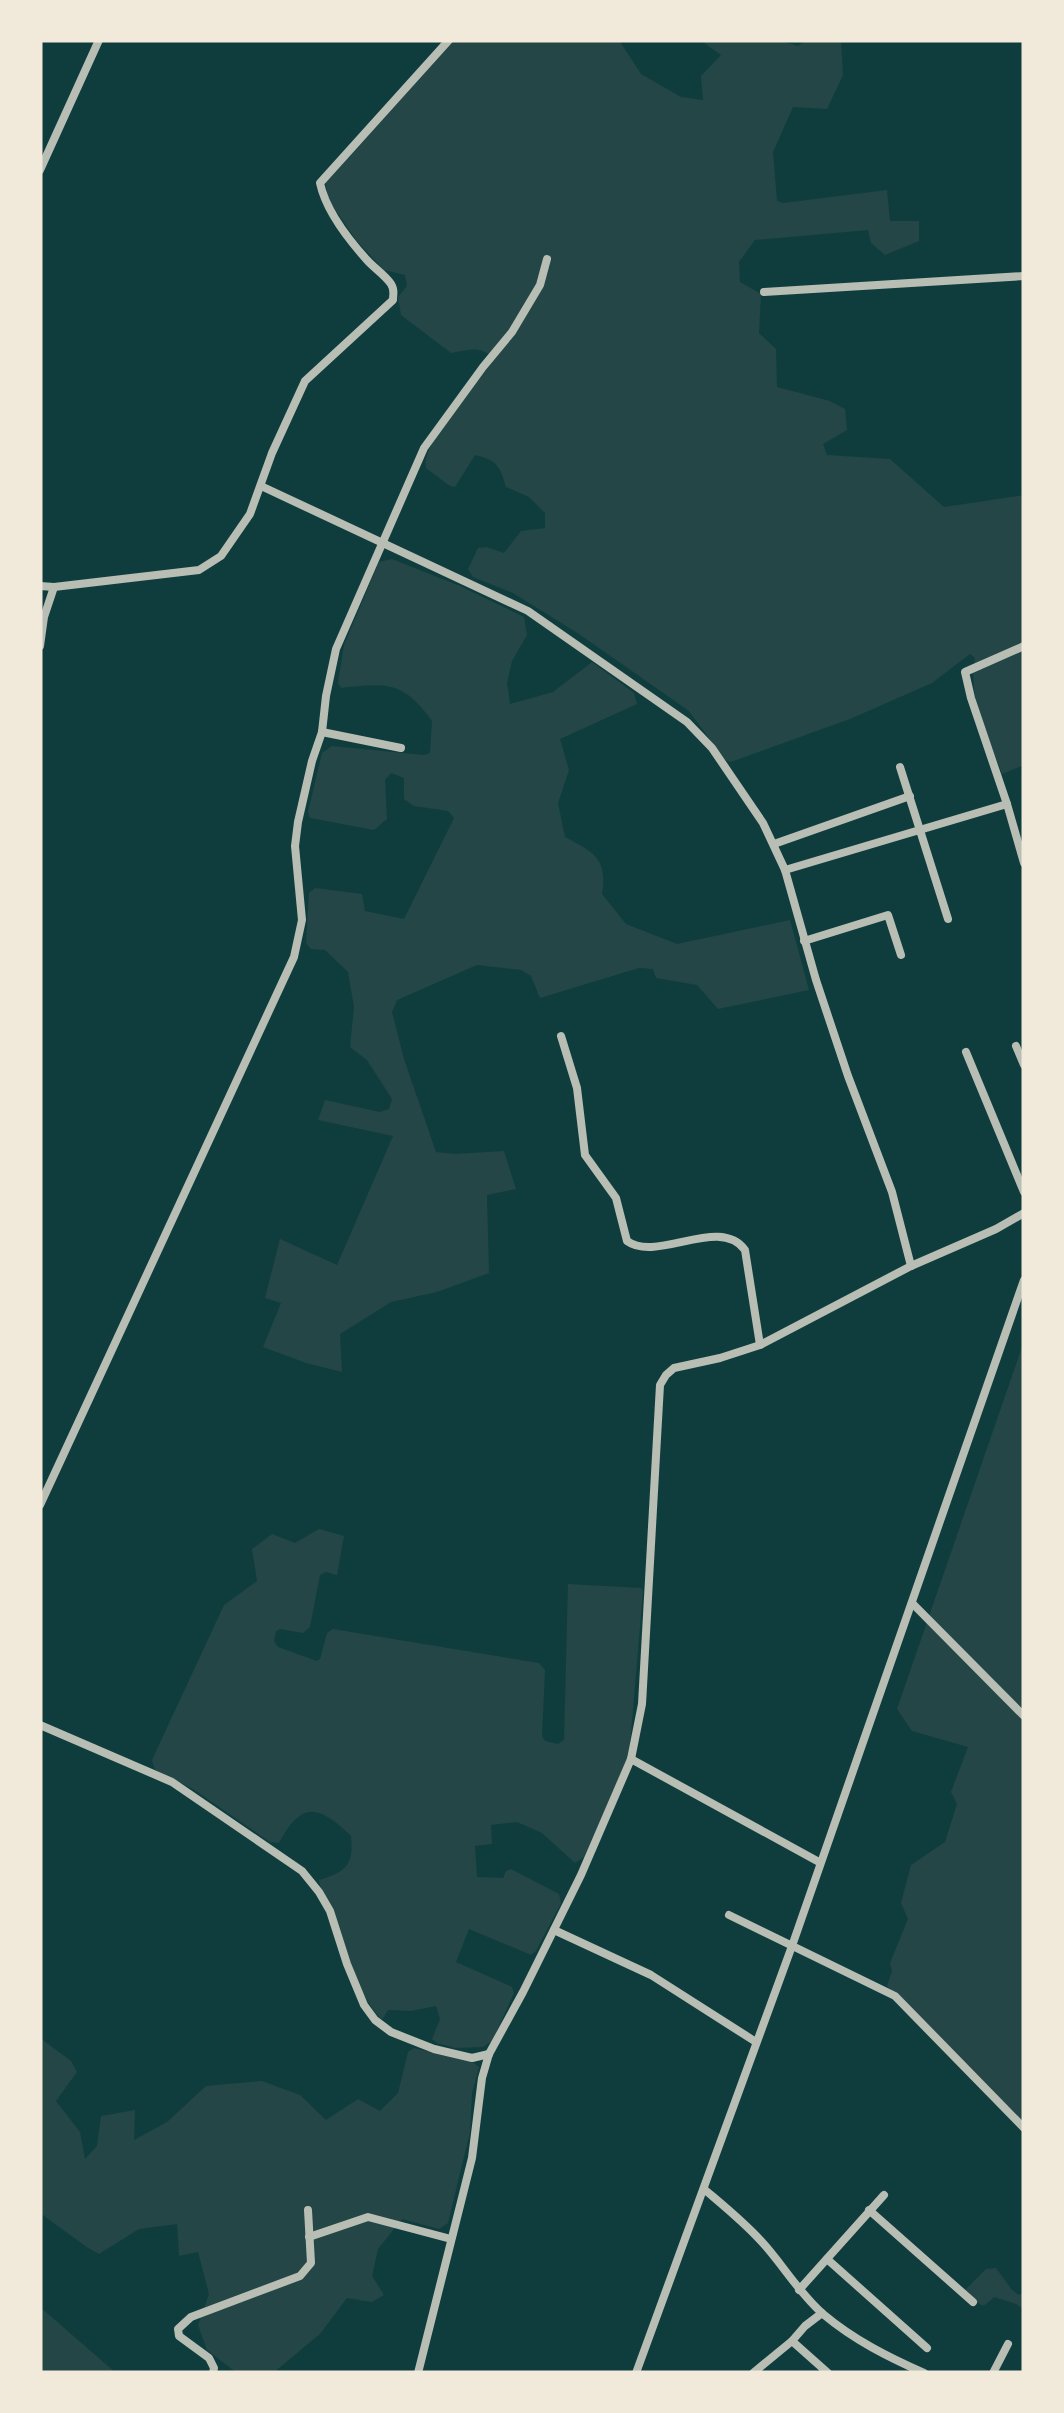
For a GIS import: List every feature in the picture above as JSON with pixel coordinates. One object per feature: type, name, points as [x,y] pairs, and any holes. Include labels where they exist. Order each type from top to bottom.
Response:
[{"type":"street","points":[[40,170],[99,40]]},
{"type":"street","points":[[40,586],[188,571],[208,566],[230,547],[250,514],[305,380],[390,304],[394,294],[340,224],[320,182],[449,40]]},
{"type":"street","points":[[40,1505],[294,957],[302,920],[295,846],[298,822],[322,732],[336,649],[424,448],[512,332],[540,285],[548,259]]},
{"type":"street","points":[[764,292],[1024,276]]},
{"type":"street","points":[[261,486],[528,611],[688,722],[712,748],[774,844],[785,870],[848,1076],[892,1192],[911,1266]]},
{"type":"street","points":[[40,646],[54,587]]},
{"type":"street","points":[[1024,646],[965,672],[1024,863]]},
{"type":"street","points":[[322,732],[401,748]]},
{"type":"street","points":[[900,767],[948,919]]},
{"type":"street","points":[[774,844],[910,796]]},
{"type":"street","points":[[785,870],[1007,804]]},
{"type":"street","points":[[804,941],[888,915],[901,955]]},
{"type":"street","points":[[560,1036],[577,1088],[585,1155],[616,1198],[627,1240],[644,1247],[719,1237],[740,1243],[745,1250],[760,1345]]},
{"type":"street","points":[[1016,1046],[1024,1066]]},
{"type":"street","points":[[966,1052],[1024,1192]]},
{"type":"street","points":[[418,2373],[472,2158],[482,2078],[489,2054],[554,1930],[632,1758],[642,1704],[660,1385],[674,1368],[760,1345],[911,1266],[1024,1213]]},
{"type":"street","points":[[650,2373],[637,2369],[792,1946],[1024,1280]]},
{"type":"street","points":[[912,1603],[1024,1716]]},
{"type":"street","points":[[40,1724],[172,1782],[302,1871],[330,1911],[364,2006],[390,2032],[434,2050],[472,2058],[489,2054]]},
{"type":"street","points":[[632,1758],[819,1862]]},
{"type":"street","points":[[729,1915],[896,1996],[1024,2128]]},
{"type":"street","points":[[554,1930],[651,1975],[756,2042]]},
{"type":"street","points":[[704,2189],[764,2244],[822,2313],[867,2346],[924,2373]]},
{"type":"street","points":[[799,2290],[884,2195]]},
{"type":"street","points":[[213,2373],[209,2358],[180,2336],[178,2329],[191,2317],[300,2276],[310,2264],[308,2210]]},
{"type":"street","points":[[869,2210],[973,2302]]},
{"type":"street","points":[[309,2237],[368,2218],[451,2239]]},
{"type":"street","points":[[827,2259],[927,2348]]},
{"type":"street","points":[[754,2373],[822,2313]]},
{"type":"street","points":[[792,2341],[828,2373]]},
{"type":"street","points":[[993,2373],[1008,2344]]},
{"type":"shaded area","points":[[453,40],[619,40],[641,74],[681,97],[703,100],[701,76],[721,55],[700,40],[778,40],[798,46],[806,40],[841,40],[843,75],[827,109],[793,107],[773,152],[777,201],[887,190],[890,221],[919,221],[919,241],[885,255],[871,243],[868,230],[755,240],[739,262],[740,282],[761,294],[759,333],[776,349],[777,387],[845,409],[847,430],[823,444],[827,455],[890,459],[944,507],[1024,495],[1024,765],[1002,774],[977,703],[975,658],[970,654],[932,683],[850,719],[731,762],[725,760],[689,711],[513,593],[473,577],[468,569],[478,548],[504,553],[521,531],[545,528],[545,513],[529,497],[506,487],[499,469],[488,459],[475,455],[455,487],[426,468],[432,443],[441,428],[494,359],[479,350],[451,353],[401,315],[398,297],[407,286],[405,275],[384,270],[356,240],[328,199],[325,179]]},
{"type":"shaded area","points":[[392,559],[524,617],[527,635],[512,661],[507,683],[510,704],[553,692],[592,662],[634,693],[637,704],[560,739],[569,770],[558,803],[565,837],[596,858],[603,872],[602,894],[626,924],[677,944],[790,920],[809,990],[718,1009],[697,985],[656,978],[653,969],[639,968],[540,998],[531,976],[521,970],[477,965],[397,1000],[392,1012],[404,1059],[436,1152],[504,1151],[516,1189],[487,1195],[489,1273],[437,1292],[391,1302],[340,1334],[342,1372],[263,1347],[281,1303],[265,1298],[280,1239],[337,1265],[393,1136],[318,1120],[325,1100],[380,1112],[389,1109],[392,1099],[367,1060],[350,1047],[354,1007],[348,972],[325,950],[311,949],[306,943],[309,893],[315,888],[362,894],[365,911],[404,919],[454,818],[448,811],[414,806],[404,799],[404,778],[391,773],[385,780],[387,819],[374,830],[310,818],[308,812],[322,753],[332,746],[430,753],[432,721],[412,698],[393,688],[341,688],[338,683],[344,645],[379,562]]},
{"type":"shaded area","points":[[1024,1341],[1024,2122],[887,1986],[892,1971],[890,1963],[908,1919],[901,1903],[911,1865],[945,1842],[957,1804],[951,1792],[968,1747],[912,1731],[897,1709]]},
{"type":"shaded area","points":[[319,1529],[344,1536],[337,1575],[320,1575],[310,1627],[303,1633],[276,1631],[274,1641],[278,1647],[317,1661],[327,1633],[333,1629],[539,1663],[545,1670],[542,1736],[545,1741],[558,1744],[564,1740],[568,1584],[643,1591],[629,1757],[584,1857],[575,1863],[542,1833],[517,1822],[491,1825],[492,1844],[475,1846],[477,1877],[503,1878],[511,1869],[559,1894],[561,1903],[531,1955],[469,1929],[456,1962],[512,1987],[514,1993],[492,2041],[483,2047],[455,2048],[432,2039],[440,2019],[436,2006],[388,2010],[382,2020],[369,2002],[353,1972],[333,1909],[319,1880],[336,1874],[349,1861],[351,1836],[340,1826],[320,1813],[303,1814],[279,1843],[270,1842],[193,1789],[155,1770],[152,1760],[224,1605],[257,1581],[252,1549],[272,1534],[295,1543]]},
{"type":"shaded area","points":[[40,2038],[71,2061],[77,2072],[56,2101],[80,2132],[85,2159],[97,2146],[101,2116],[135,2110],[134,2140],[167,2122],[206,2086],[262,2081],[300,2095],[326,2120],[358,2099],[380,2111],[398,2093],[408,2052],[414,2048],[474,2063],[479,2067],[472,2093],[470,2132],[448,2223],[439,2229],[402,2219],[378,2249],[372,2276],[384,2295],[372,2302],[347,2298],[320,2334],[273,2373],[237,2373],[207,2350],[198,2325],[209,2294],[198,2252],[179,2256],[177,2224],[139,2229],[99,2254],[40,2213]]},
{"type":"shaded area","points":[[996,2268],[1012,2290],[1019,2295],[1024,2292],[1024,2310],[994,2297],[981,2305],[966,2292],[986,2269]]},
{"type":"shaded area","points":[[40,2307],[116,2373],[40,2373]]}]
